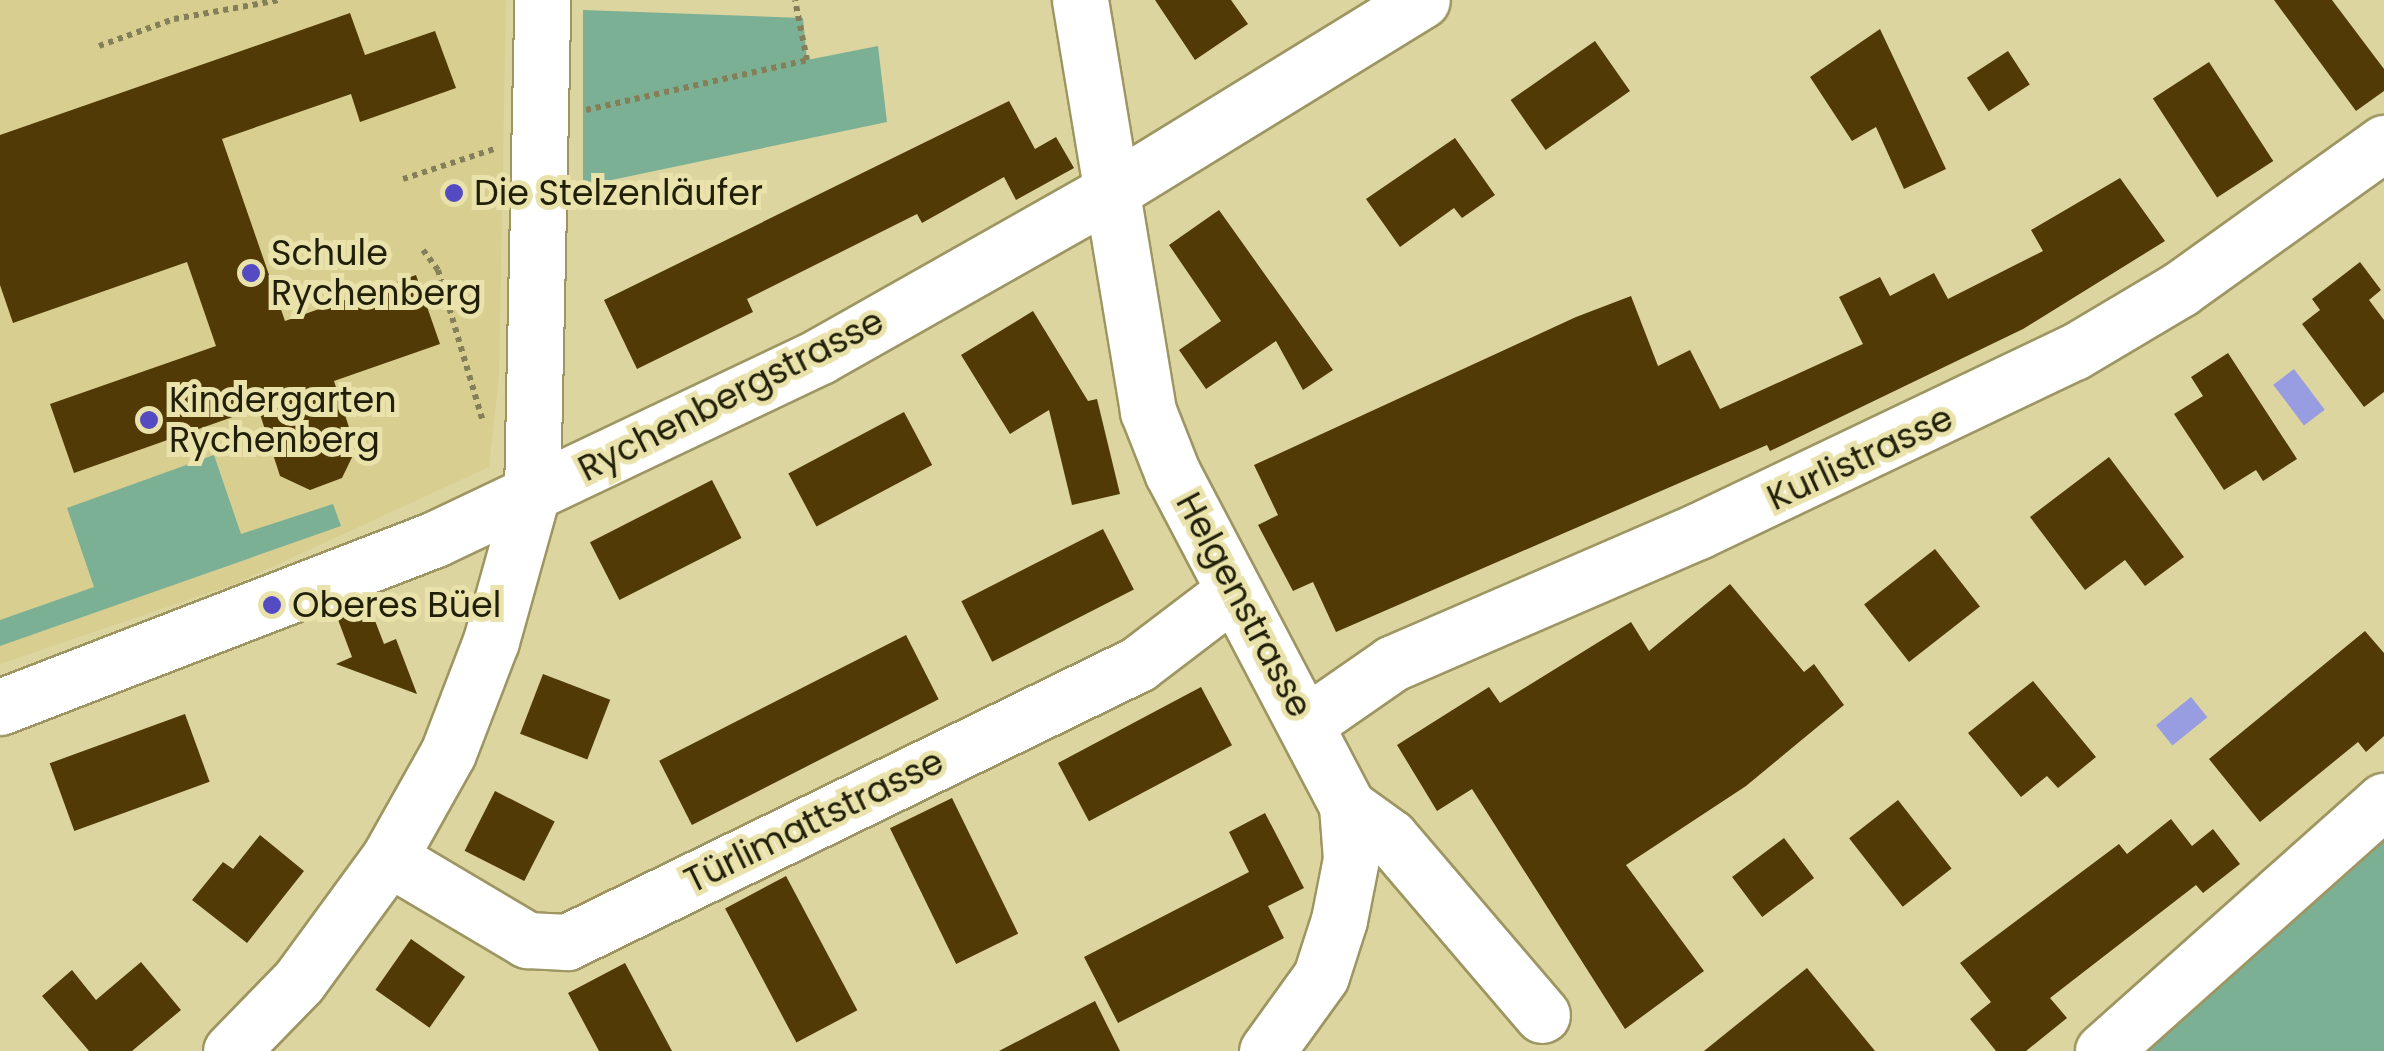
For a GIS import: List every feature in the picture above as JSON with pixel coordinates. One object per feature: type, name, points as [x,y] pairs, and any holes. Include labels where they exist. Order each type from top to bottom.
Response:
[{"type":"street","points":[[232,1051],[299,981],[389,858],[448,753],[491,641],[532,494],[542,0]]},
{"type":"street","name":"Helgenstrasse","points":[[1080,0],[1148,411],[1230,594],[1308,722],[1347,806],[1390,837],[1542,1016]]},
{"type":"street","name":"Rychenbergstrasse","points":[[0,707],[272,605],[532,494],[820,356],[1110,192],[1422,0]]},
{"type":"street","name":"Kurlistrasse","points":[[1308,722],[1392,663],[1804,484],[2074,352],[2180,289],[2384,143]]},
{"type":"street","name":"Türlimattstrasse","points":[[389,858],[527,940],[567,942],[1138,664],[1230,594]]},
{"type":"street","points":[[2103,1051],[2384,801]]},
{"type":"street","points":[[1267,1051],[1293,1024],[1333,939],[1352,860],[1347,806]]},
{"type":"path","points":[[99,46],[174,18],[280,0]]},
{"type":"path","points":[[574,110],[807,60],[795,0]]},
{"type":"path","points":[[403,178],[514,142]]},
{"type":"path","points":[[423,250],[438,270],[482,422],[496,432]]},
{"type":"shaded area","name":"Schule Rychenberg","points":[[0,0],[506,0],[499,377],[489,467],[235,584],[0,664]]},
{"type":"green space","points":[[583,10],[803,18],[807,60],[878,46],[887,122],[583,186]]},
{"type":"green space","points":[[214,455],[241,534],[333,504],[341,526],[0,646],[0,620],[94,587],[67,508]]},
{"type":"green space","points":[[2384,801],[2384,1051],[2103,1051]]},
{"type":"water","points":[[2294,369],[2325,410],[2304,425],[2273,385]]},
{"type":"water","points":[[2191,697],[2207,717],[2172,746],[2156,725]]},
{"type":"building","points":[[1155,0],[1231,0],[1248,24],[1195,60]]},
{"type":"building","points":[[2274,0],[2332,0],[2384,69],[2384,91],[2356,111]]},
{"type":"building","points":[[350,13],[365,55],[435,31],[456,88],[360,122],[351,94],[222,139],[285,321],[416,275],[440,344],[334,381],[356,449],[342,478],[310,490],[280,476],[258,408],[74,473],[50,404],[216,346],[187,262],[13,323],[0,285],[0,135]]},
{"type":"building","points":[[1880,29],[1946,169],[1904,189],[1876,127],[1852,141],[1810,77]]},
{"type":"building","points":[[1595,41],[1630,91],[1546,150],[1511,100]]},
{"type":"building","points":[[2008,51],[2030,85],[1989,111],[1967,78]]},
{"type":"building","points":[[2209,62],[2273,161],[2217,197],[2153,98]]},
{"type":"building","points":[[1009,101],[1035,149],[1056,137],[1074,168],[1016,200],[1004,177],[922,223],[917,214],[747,299],[753,312],[637,369],[604,300]]},
{"type":"building","points":[[1455,138],[1495,195],[1462,218],[1454,208],[1400,247],[1366,199]]},
{"type":"building","points":[[2120,178],[2165,241],[2023,329],[1770,451],[1767,445],[1336,632],[1313,582],[1293,591],[1258,525],[1278,515],[1254,465],[1576,317],[1631,296],[1658,366],[1690,350],[1720,409],[1863,344],[1839,297],[1880,277],[1890,296],[1934,273],[1948,299],[2043,251],[2031,230]]},
{"type":"building","points":[[1219,210],[1333,370],[1303,390],[1276,341],[1206,389],[1179,350],[1221,321],[1169,245]]},
{"type":"building","points":[[2360,262],[2381,290],[2369,300],[2384,320],[2384,392],[2364,407],[2302,324],[2320,310],[2312,299]]},
{"type":"building","points":[[1033,311],[1088,401],[1097,399],[1120,494],[1072,505],[1049,410],[1010,434],[961,355]]},
{"type":"building","points":[[2228,353],[2297,459],[2263,481],[2256,470],[2224,490],[2174,414],[2203,396],[2191,377]]},
{"type":"building","points":[[904,412],[932,465],[817,526],[788,474]]},
{"type":"building","points":[[2109,457],[2184,557],[2145,586],[2125,560],[2085,590],[2030,517]]},
{"type":"building","points":[[712,480],[742,538],[619,600],[590,542]]},
{"type":"building","points":[[1103,529],[1134,590],[992,662],[961,601]]},
{"type":"building","points":[[1935,549],[1980,607],[1909,662],[1864,604]]},
{"type":"building","points":[[1730,584],[1804,672],[1814,664],[1844,705],[1746,786],[1626,865],[1704,971],[1625,1029],[1472,789],[1437,811],[1397,745],[1489,687],[1500,703],[1631,622],[1649,651]]},
{"type":"building","points":[[369,605],[384,644],[396,639],[417,694],[336,664],[352,657],[337,617]]},
{"type":"building","points":[[2365,631],[2384,653],[2384,736],[2366,752],[2358,742],[2260,822],[2209,759]]},
{"type":"building","points":[[906,635],[939,699],[692,825],[659,761]]},
{"type":"building","points":[[543,674],[610,700],[587,760],[520,734]]},
{"type":"building","points":[[2033,681],[2096,757],[2058,788],[2047,776],[2021,797],[1968,733]]},
{"type":"building","points":[[1201,687],[1232,745],[1089,821],[1058,763]]},
{"type":"building","points":[[185,714],[210,782],[74,831],[50,763]]},
{"type":"building","points":[[495,791],[555,821],[524,881],[465,851]]},
{"type":"building","points":[[952,798],[1018,934],[956,964],[890,828]]},
{"type":"building","points":[[1898,800],[1952,869],[1903,907],[1849,838]]},
{"type":"building","points":[[1265,813],[1304,888],[1268,906],[1284,938],[1118,1023],[1084,957],[1249,872],[1229,832]]},
{"type":"building","points":[[2171,819],[2192,846],[2213,829],[2240,864],[2203,893],[2196,885],[2050,998],[2067,1018],[2026,1051],[1996,1051],[1970,1019],[1991,1002],[1960,963],[2119,844],[2127,854]]},
{"type":"building","points":[[260,835],[304,871],[247,943],[192,900],[223,862],[233,869]]},
{"type":"building","points":[[1784,838],[1814,878],[1762,917],[1732,877]]},
{"type":"building","points":[[786,876],[857,1010],[796,1043],[725,908]]},
{"type":"building","points":[[411,939],[465,977],[430,1028],[375,990]]},
{"type":"building","points":[[141,962],[181,1010],[132,1051],[89,1051],[42,996],[72,970],[96,1000]]},
{"type":"building","points":[[625,963],[672,1051],[599,1051],[568,993]]},
{"type":"building","points":[[1807,968],[1875,1051],[1704,1051]]},
{"type":"building","points":[[1095,1001],[1120,1051],[999,1051]]},
{"type":"place","name":"Die Stelzenläufer","points":[[454,193]]},
{"type":"place","name":"Schule Rychenberg","points":[[251,273]]},
{"type":"place","name":"Kindergarten Rychenberg","points":[[149,420]]},
{"type":"place","name":"Oberes Büel","points":[[272,605]]}]
